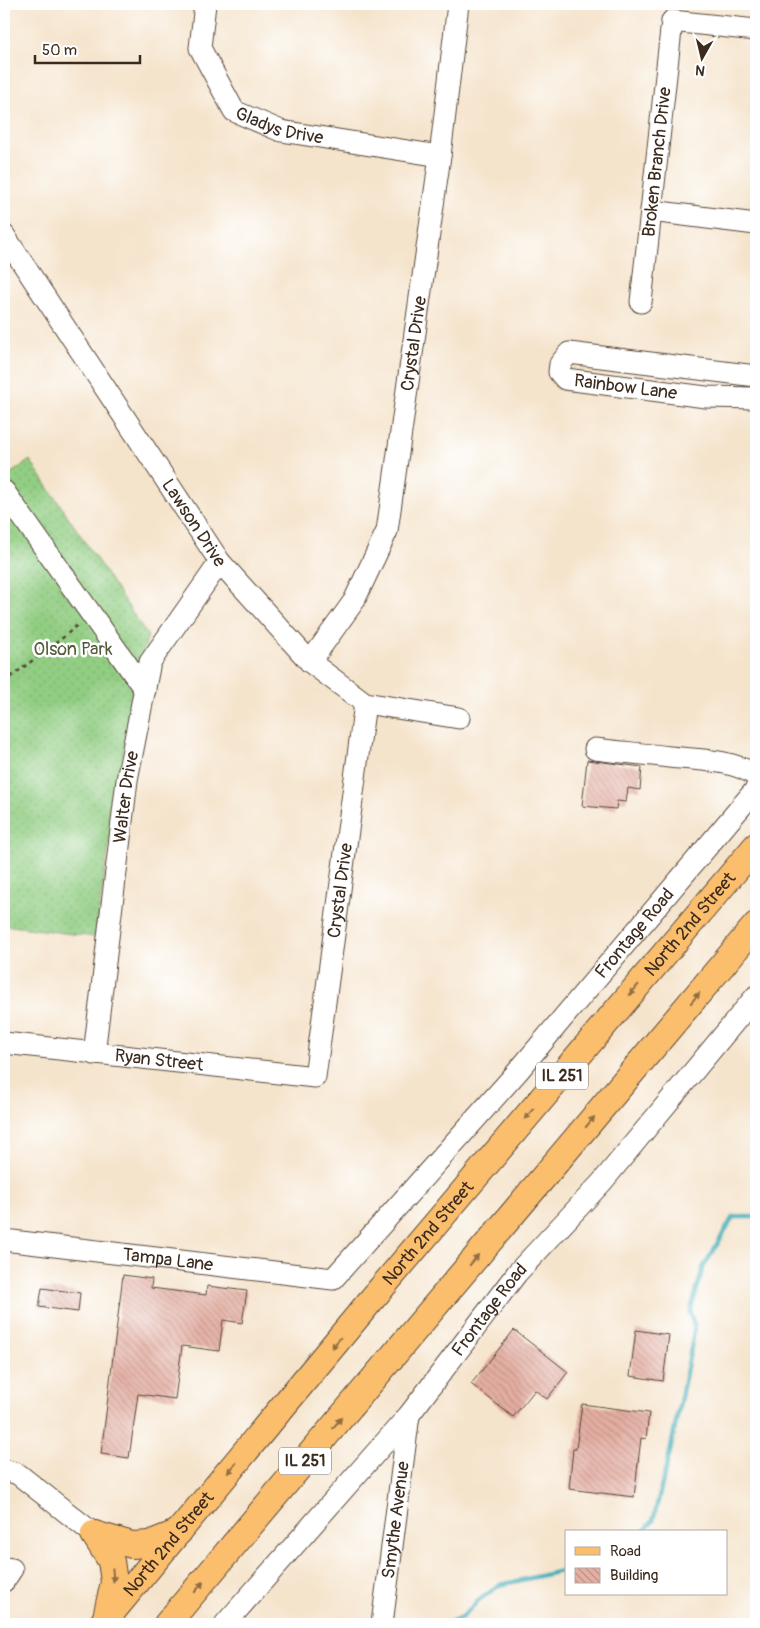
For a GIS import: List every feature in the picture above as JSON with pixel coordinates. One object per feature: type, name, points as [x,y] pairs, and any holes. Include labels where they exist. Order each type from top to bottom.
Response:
[{"type":"main road","name":"North 2nd Street","points":[[104,1623],[367,1305],[756,846]]},
{"type":"main road","name":"IL 251","points":[[167,1624],[756,925]]},
{"type":"main road","points":[[94,1534],[132,1545],[149,1544],[180,1531]]},
{"type":"main road","points":[[94,1534],[111,1561],[114,1582],[104,1623]]},
{"type":"street","name":"Gladys Drive","points":[[205,4],[200,48],[234,111],[281,131],[440,156]]},
{"type":"street","name":"Crystal Drive","points":[[310,662],[354,601],[387,531],[440,156],[458,4]]},
{"type":"street","name":"Broken Branch Drive","points":[[641,302],[672,21],[756,30]]},
{"type":"street","points":[[651,211],[756,224]]},
{"type":"street","name":"Lawson Drive","points":[[4,235],[220,562],[310,662],[365,703],[459,718]]},
{"type":"street","name":"Rainbow Lane","points":[[756,376],[569,353],[560,364],[560,372],[565,379],[706,397],[756,398]]},
{"type":"street","points":[[4,491],[144,690]]},
{"type":"street","name":"Walter Drive","points":[[94,1054],[127,780],[150,662],[220,562]]},
{"type":"street","name":"Crystal Drive","points":[[315,1077],[365,703]]},
{"type":"street","points":[[595,749],[713,761],[736,766],[750,771],[756,776]]},
{"type":"street","name":"Frontage Road","points":[[333,1279],[519,1070],[756,789]]},
{"type":"street","name":"Frontage Road","points":[[224,1624],[409,1415],[517,1272],[602,1182],[756,996]]},
{"type":"street","name":"Ryan Street","points":[[4,1043],[315,1077]]},
{"type":"street","name":"Tampa Lane","points":[[4,1240],[333,1279]]},
{"type":"street","name":"Smythe Avenue","points":[[382,1624],[409,1415]]},
{"type":"street","points":[[4,1470],[18,1474],[94,1534]]},
{"type":"street","points":[[4,1568],[12,1569],[4,1581]]},
{"type":"path","points":[[4,682],[65,636],[79,623],[88,610]]},
{"type":"green space","name":"Olson Park","points":[[30,460],[148,636],[132,693],[95,937],[4,925],[4,478]]},
{"type":"building","points":[[587,760],[642,767],[640,790],[628,788],[626,802],[617,801],[616,809],[582,806]]},
{"type":"building","points":[[123,1275],[152,1279],[151,1288],[206,1295],[207,1286],[247,1291],[242,1323],[223,1320],[219,1351],[182,1346],[175,1399],[138,1394],[129,1458],[101,1454]]},
{"type":"building","points":[[42,1288],[80,1293],[78,1312],[39,1307]]},
{"type":"building","points":[[514,1330],[568,1372],[547,1399],[535,1390],[513,1417],[471,1384]]},
{"type":"building","points":[[636,1330],[669,1335],[663,1381],[630,1376]]},
{"type":"building","points":[[582,1404],[649,1413],[646,1439],[641,1438],[634,1497],[569,1489],[573,1449],[576,1449]]},
{"type":"waterway","points":[[645,1530],[653,1521],[670,1452],[693,1338],[694,1325],[690,1313],[703,1268],[733,1217],[756,1217]]},
{"type":"waterway","points":[[445,1624],[461,1618],[479,1600],[500,1585],[565,1570]]}]
